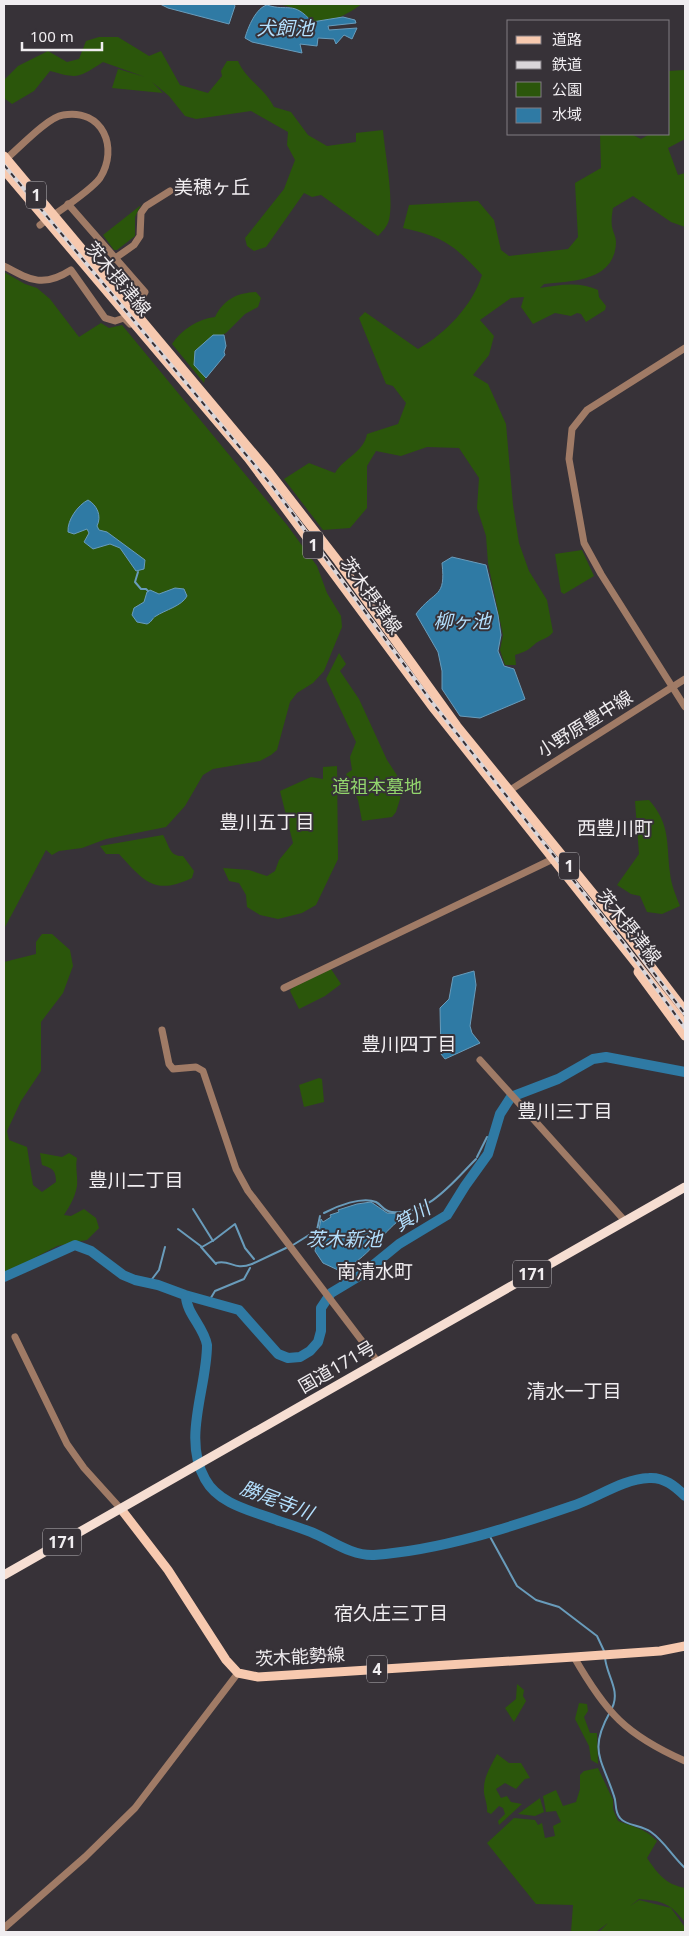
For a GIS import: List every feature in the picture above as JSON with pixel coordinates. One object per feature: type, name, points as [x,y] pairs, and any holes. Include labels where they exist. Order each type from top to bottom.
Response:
[{"type":"highway","name":"国道171号","points":[[4,1575],[685,1187]]},
{"type":"main road","name":"茨木摂津線","points":[[6,164],[116,301],[278,496],[430,704],[631,940],[685,1011]]},
{"type":"main road","name":"茨木摂津線","points":[[57,226],[99,270],[269,472],[352,581],[553,859],[685,1025]]},
{"type":"main road","name":"1","points":[[585,899],[685,1036]]},
{"type":"main road","name":"1","points":[[631,940],[685,1003]]},
{"type":"main road","name":"茨木能勢線","points":[[121,1509],[168,1570],[226,1660],[238,1673],[258,1677],[660,1651],[685,1646]]},
{"type":"street","points":[[6,164],[52,120],[62,115],[76,115],[92,119],[102,126],[107,136],[106,166],[99,179],[40,225]]},
{"type":"street","points":[[114,258],[134,245],[140,236],[141,213],[146,206],[170,191]]},
{"type":"street","points":[[68,204],[114,258],[142,287],[145,292],[137,308],[142,320]]},
{"type":"street","points":[[4,266],[35,281],[48,281],[59,278],[71,270],[104,316],[112,319],[125,319],[155,348]]},
{"type":"street","points":[[99,270],[116,283],[132,302],[142,300]]},
{"type":"street","points":[[112,319],[118,312],[116,301]]},
{"type":"street","points":[[685,348],[587,410],[578,419],[569,440],[569,459],[584,543],[601,574],[685,707]]},
{"type":"street","name":"小野原豊中線","points":[[505,793],[685,679]]},
{"type":"street","points":[[284,988],[553,859]]},
{"type":"street","points":[[162,1030],[169,1064],[173,1069],[196,1067],[203,1071],[236,1169],[248,1192],[378,1362]]},
{"type":"street","points":[[480,1060],[625,1221]]},
{"type":"street","points":[[15,1337],[66,1444],[84,1468],[121,1509]]},
{"type":"street","points":[[574,1657],[610,1711],[642,1740],[685,1761]]},
{"type":"street","points":[[4,1928],[85,1857],[138,1804],[238,1673]]},
{"type":"green space","points":[[275,4],[362,4],[338,18],[312,22],[295,9]]},
{"type":"green space","points":[[99,37],[118,37],[149,56],[161,51],[180,85],[208,93],[222,76],[221,71],[227,61],[238,61],[241,68],[266,94],[274,107],[291,112],[308,135],[327,146],[356,142],[356,133],[383,130],[390,200],[389,220],[386,227],[378,236],[321,195],[312,197],[304,193],[266,247],[254,251],[247,246],[245,238],[284,189],[295,160],[287,145],[288,132],[251,111],[196,119],[185,116],[169,96],[152,82],[163,93],[112,88],[118,69],[145,77],[103,62],[78,76],[50,71],[34,91],[12,104],[4,98],[4,80],[18,66],[48,51],[67,62],[79,59],[86,41]]},
{"type":"green space","points":[[685,70],[685,139],[668,148],[678,175],[685,173],[685,227],[671,222],[633,196],[613,208],[612,229],[616,242],[614,255],[608,265],[600,272],[579,280],[544,284],[540,288],[569,284],[591,287],[598,290],[599,297],[606,306],[605,310],[586,322],[581,314],[577,313],[571,316],[555,313],[533,324],[521,307],[524,297],[511,298],[480,320],[494,336],[489,355],[473,375],[488,384],[506,424],[513,505],[519,543],[529,571],[547,600],[553,632],[527,650],[515,655],[516,665],[505,665],[500,650],[503,635],[488,563],[486,536],[477,508],[479,478],[459,448],[427,447],[401,456],[376,451],[367,466],[367,508],[350,528],[323,530],[284,479],[309,463],[335,473],[362,446],[367,434],[398,424],[406,403],[393,386],[386,384],[359,318],[365,312],[418,349],[457,318],[478,286],[482,275],[456,249],[429,235],[403,228],[409,205],[478,201],[494,220],[501,250],[509,256],[568,249],[578,237],[575,183],[601,168],[600,135],[633,135],[641,139],[648,135],[669,135],[669,71]]},
{"type":"green space","points":[[141,205],[135,217],[135,236],[117,250],[114,250],[103,235]]},
{"type":"green space","points":[[4,272],[25,284],[37,288],[50,299],[79,337],[101,323],[109,328],[122,325],[287,525],[317,566],[327,593],[341,616],[342,627],[324,671],[313,683],[297,693],[290,702],[277,750],[260,761],[213,769],[203,775],[185,806],[166,827],[106,839],[82,848],[59,851],[52,855],[46,850],[4,929]]},
{"type":"green space","points":[[256,292],[261,298],[258,307],[245,314],[226,333],[214,339],[204,383],[172,344],[191,326],[215,317],[227,301],[243,294]]},
{"type":"green space","points":[[582,550],[594,576],[564,594],[561,592],[555,554]]},
{"type":"green space","name":"道祖本墓地","points":[[339,653],[346,664],[340,671],[359,699],[387,760],[404,786],[396,812],[392,817],[362,821],[358,800],[346,774],[352,770],[350,757],[356,742],[326,679]]},
{"type":"green space","points":[[337,766],[338,859],[316,905],[302,913],[278,919],[260,915],[247,907],[246,895],[239,883],[229,881],[223,868],[249,870],[267,876],[275,871],[279,860],[293,843],[280,791],[311,777],[323,779],[323,767]]},
{"type":"green space","points":[[649,800],[656,809],[664,826],[671,877],[680,906],[662,914],[647,912],[640,896],[631,894],[617,885],[639,854],[635,801]]},
{"type":"green space","points":[[163,835],[172,852],[178,856],[183,856],[194,871],[192,878],[168,886],[151,883],[136,872],[119,854],[106,854],[100,846]]},
{"type":"green space","points":[[42,934],[52,934],[70,950],[73,966],[63,993],[41,1022],[41,1071],[21,1101],[7,1131],[9,1140],[27,1147],[33,1185],[42,1192],[56,1182],[56,1178],[53,1170],[42,1165],[40,1153],[62,1157],[69,1153],[77,1158],[76,1190],[64,1215],[71,1216],[84,1209],[96,1218],[99,1228],[87,1240],[57,1246],[4,1274],[4,962],[36,954],[36,942]]},
{"type":"green space","points":[[331,969],[341,984],[325,996],[299,1009],[290,991],[292,988]]},
{"type":"green space","points":[[319,1078],[322,1079],[324,1102],[304,1107],[299,1085]]},
{"type":"green space","points":[[517,1684],[524,1690],[523,1696],[526,1701],[514,1722],[505,1708],[516,1699]]},
{"type":"green space","points":[[579,1703],[587,1704],[588,1711],[584,1717],[590,1733],[597,1733],[598,1764],[591,1760],[589,1746],[575,1719]]},
{"type":"green space","points":[[497,1754],[509,1763],[521,1763],[530,1778],[525,1779],[516,1789],[505,1783],[496,1789],[501,1798],[507,1796],[511,1802],[522,1804],[499,1825],[498,1821],[505,1814],[503,1808],[499,1806],[491,1814],[487,1812],[484,1791],[487,1775]]},
{"type":"green space","points":[[598,1768],[613,1800],[613,1809],[618,1821],[643,1831],[657,1841],[647,1858],[663,1878],[672,1884],[685,1888],[684,1921],[674,1910],[670,1907],[665,1904],[660,1902],[639,1899],[630,1906],[639,1900],[671,1908],[684,1926],[685,1932],[599,1932],[608,1923],[596,1932],[571,1932],[573,1905],[536,1904],[487,1843],[514,1818],[535,1820],[538,1825],[542,1823],[545,1838],[555,1836],[553,1826],[561,1822],[556,1811],[546,1812],[543,1796],[556,1790],[563,1806],[576,1802],[580,1789],[580,1775],[584,1771]]},
{"type":"green space","points":[[540,1798],[544,1812],[535,1816],[518,1814]]},
{"type":"water","points":[[160,4],[234,4],[235,6],[229,24],[168,8]]},
{"type":"water","name":"犬飼池","points":[[267,5],[295,9],[312,22],[343,17],[355,20],[356,23],[328,26],[329,30],[357,28],[352,39],[344,35],[336,44],[334,39],[318,38],[317,46],[300,44],[302,53],[252,42],[245,38],[248,29],[259,10]]},
{"type":"water","points":[[213,335],[224,335],[225,355],[206,378],[194,365],[195,351]]},
{"type":"water","points":[[88,500],[98,511],[97,526],[99,530],[107,532],[145,560],[144,569],[136,571],[120,548],[110,544],[93,549],[84,542],[89,533],[87,529],[74,534],[68,532],[69,523],[74,513]]},
{"type":"water","name":"柳ヶ池","points":[[452,557],[486,565],[501,635],[498,651],[504,666],[514,669],[525,699],[480,718],[460,716],[442,689],[442,671],[438,652],[416,614],[438,593],[442,583],[442,563]]},
{"type":"water","points":[[175,588],[184,589],[187,596],[185,599],[173,608],[156,616],[147,624],[137,622],[132,615],[134,608],[144,602],[147,592],[150,590],[159,594]]},
{"type":"water","points":[[474,971],[476,985],[470,1026],[472,1033],[480,1043],[445,1059],[441,1054],[440,1008],[449,999],[453,977]]},
{"type":"water","name":"茨木新池","points":[[371,1202],[387,1213],[399,1214],[397,1222],[370,1250],[347,1267],[338,1270],[323,1263],[315,1251],[321,1219],[323,1222],[331,1217],[330,1215],[339,1212],[338,1210]]},
{"type":"waterway","points":[[138,572],[135,582],[141,589],[148,591]]},
{"type":"waterway","name":"箕川","points":[[4,1277],[75,1245],[91,1251],[123,1275],[135,1280],[158,1285],[185,1295],[239,1310],[278,1354],[288,1358],[300,1357],[310,1351],[318,1342],[321,1331],[321,1308],[331,1293],[361,1275],[399,1244],[447,1215],[488,1154],[500,1114],[511,1097],[558,1079],[593,1059],[606,1057],[685,1072]]},
{"type":"waterway","points":[[477,1157],[487,1137]]},
{"type":"waterway","points":[[324,1213],[342,1205],[364,1200],[376,1202],[389,1212],[405,1212],[417,1209],[439,1196],[476,1159]]},
{"type":"waterway","points":[[193,1209],[213,1241]]},
{"type":"waterway","points":[[293,1245],[317,1230],[320,1216]]},
{"type":"waterway","points":[[178,1229],[202,1247],[235,1224],[245,1248],[254,1259]]},
{"type":"waterway","points":[[149,1283],[159,1270],[165,1247]]},
{"type":"waterway","points":[[201,1247],[216,1264]]},
{"type":"waterway","points":[[252,1264],[286,1248]]},
{"type":"waterway","points":[[216,1263],[225,1262],[236,1266],[252,1264]]},
{"type":"waterway","points":[[209,1301],[215,1291],[244,1279],[250,1268]]},
{"type":"waterway","name":"勝尾寺川","points":[[186,1296],[189,1308],[207,1345],[197,1413],[196,1447],[198,1463],[211,1488],[238,1506],[311,1532],[357,1553],[374,1555],[424,1548],[499,1530],[581,1503],[619,1485],[639,1479],[660,1479],[673,1486],[685,1496]]},
{"type":"waterway","points":[[488,1533],[517,1586],[536,1600],[559,1607],[597,1636],[605,1653]]},
{"type":"waterway","points":[[605,1657],[615,1695],[612,1708]]},
{"type":"waterway","points":[[610,1712],[603,1725],[598,1746],[599,1755],[615,1799],[618,1815],[626,1823],[647,1830],[656,1836],[685,1868]]},
{"type":"railway","points":[[4,165],[273,487],[431,701],[625,945],[685,1028]]},
{"type":"railway","points":[[640,955],[685,1014]]},
{"type":"district","name":"美穂ヶ丘","points":[[212,187]]},
{"type":"district","name":"豊川五丁目","points":[[267,822]]},
{"type":"district","name":"西豊川町","points":[[615,828]]},
{"type":"district","name":"豊川四丁目","points":[[409,1044]]},
{"type":"district","name":"豊川三丁目","points":[[565,1111]]},
{"type":"district","name":"豊川二丁目","points":[[136,1180]]},
{"type":"district","name":"南清水町","points":[[375,1271]]},
{"type":"district","name":"清水一丁目","points":[[574,1391]]},
{"type":"district","name":"宿久庄三丁目","points":[[391,1613]]}]
